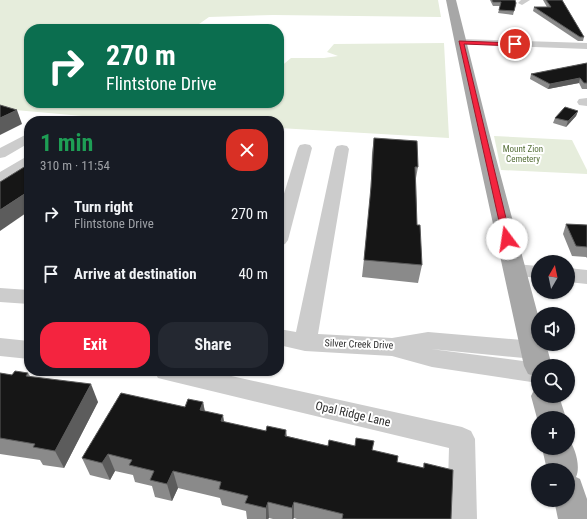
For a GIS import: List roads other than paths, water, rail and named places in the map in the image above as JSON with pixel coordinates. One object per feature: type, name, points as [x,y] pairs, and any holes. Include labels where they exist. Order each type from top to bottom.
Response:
[{"type":"main road","points":[[452,0],[481,132],[536,358]]},
{"type":"main road","points":[[572,507],[575,519]]},
{"type":"street","points":[[461,42],[587,46]]},
{"type":"street","points":[[0,154],[24,140]]},
{"type":"street","points":[[284,222],[305,148]]},
{"type":"street","points":[[305,342],[342,149]]},
{"type":"street","points":[[0,178],[24,164]]},
{"type":"street","points":[[514,270],[531,271]]},
{"type":"street","points":[[575,276],[587,277]]},
{"type":"street","points":[[0,295],[24,297]]},
{"type":"street","name":"Silver Creek Drive","points":[[284,338],[305,342],[392,347],[428,340],[536,358]]},
{"type":"street","points":[[0,347],[24,349]]},
{"type":"street","points":[[392,347],[432,358],[531,372]]},
{"type":"street","name":"Opal Ridge Lane","points":[[188,376],[462,439],[462,519]]},
{"type":"park label","name":"Mount Zion Cemetery","points":[[523,154]]}]
